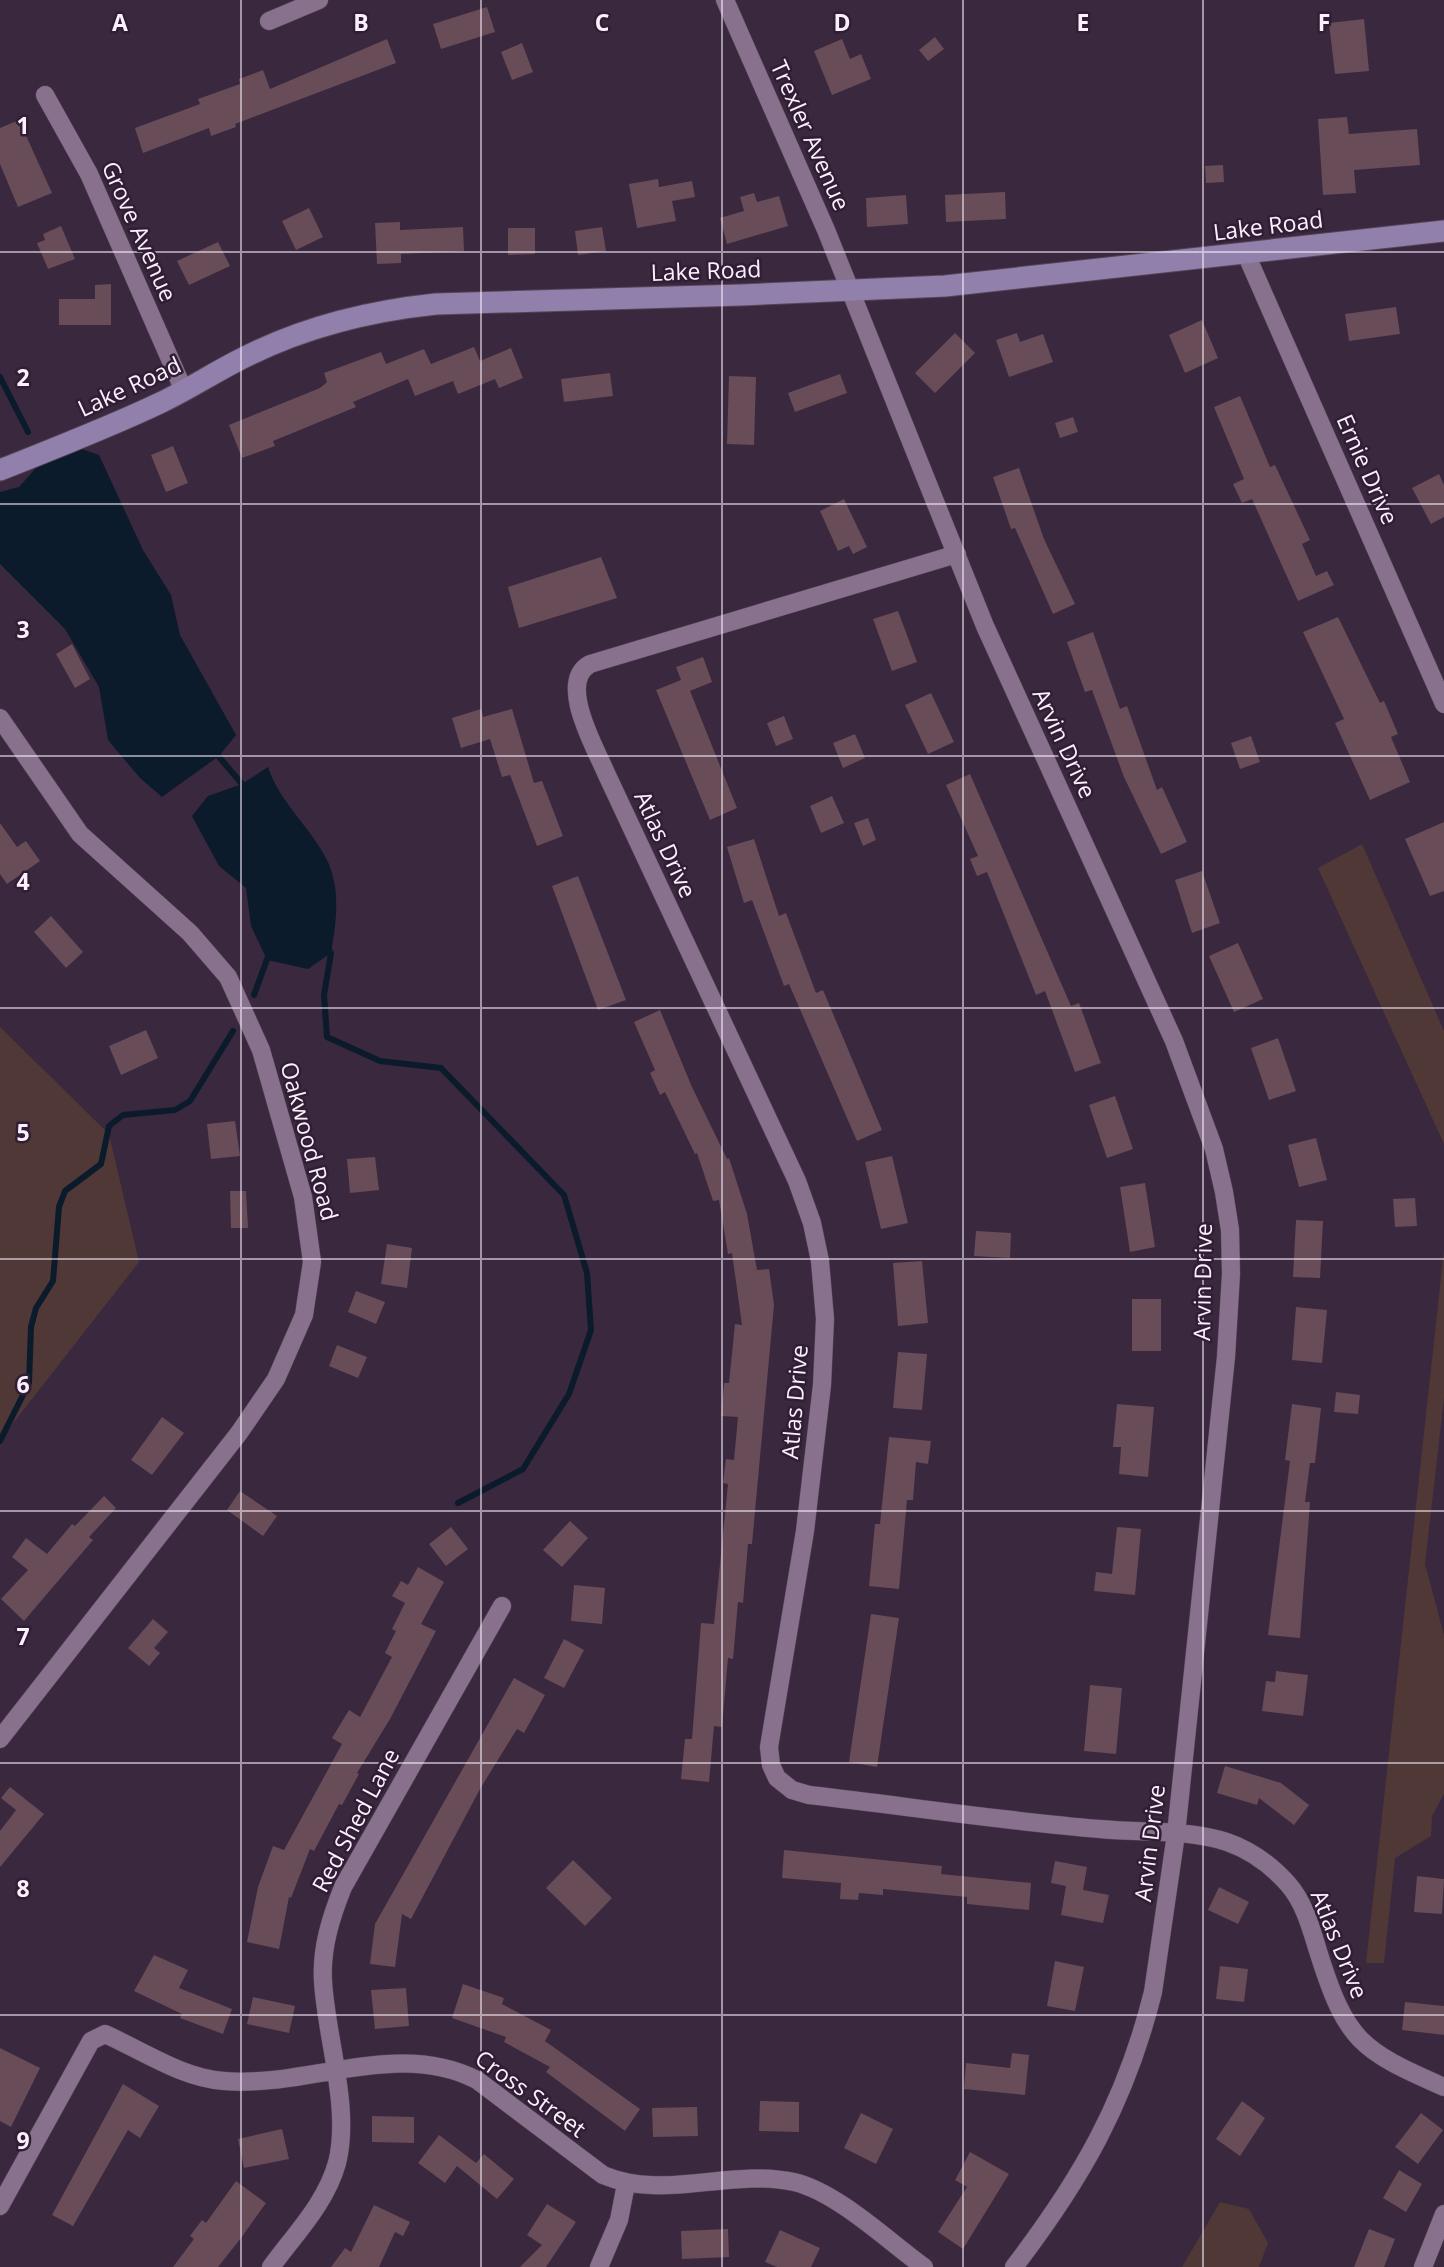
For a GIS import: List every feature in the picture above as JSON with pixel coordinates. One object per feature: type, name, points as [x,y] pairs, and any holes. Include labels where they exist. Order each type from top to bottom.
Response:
[{"type":"street","points":[[269,21],[320,0]]},
{"type":"street","name":"Trexler Avenue","points":[[725,0],[851,291]]},
{"type":"street","name":"Grove Avenue","points":[[45,95],[98,193],[184,391]]},
{"type":"street","name":"Lake Road","points":[[0,470],[99,430],[184,391],[246,356],[291,336],[362,314],[436,304],[945,286],[1444,231]]},
{"type":"street","name":"Ernie Drive","points":[[1246,254],[1444,704]]},
{"type":"street","name":"Arvin Drive","points":[[851,291],[990,639],[1174,1041],[1214,1149],[1230,1230],[1231,1274],[1226,1357],[1176,1834],[1153,1992],[1141,2041],[1124,2090],[1088,2160],[1014,2267]]},
{"type":"street","name":"Atlas Drive","points":[[957,554],[590,664],[582,668],[576,679],[577,695],[606,773],[783,1147],[812,1223],[820,1261],[825,1319],[822,1385],[805,1531],[772,1721],[770,1756],[777,1778],[792,1790],[810,1795],[1100,1829],[1176,1834],[1228,1843],[1270,1866],[1288,1884],[1302,1906],[1334,2002],[1362,2043],[1392,2065],[1444,2087]]},
{"type":"street","name":"Oakwood Road","points":[[0,718],[80,834],[190,933],[228,977],[252,1026],[268,1074],[303,1197],[312,1262],[304,1315],[276,1379],[239,1433],[0,1739]]},
{"type":"street","name":"Red Shed Lane","points":[[271,2267],[321,2200],[337,2163],[340,2141],[335,2072],[323,1980],[324,1947],[332,1917],[343,1887],[502,1606]]},
{"type":"street","name":"Cross Street","points":[[0,2206],[91,2041],[106,2034],[204,2079],[256,2082],[411,2062],[454,2068],[477,2080],[603,2175],[626,2184],[763,2180],[794,2182],[838,2204],[924,2267]]},
{"type":"street","points":[[599,2267],[619,2220],[626,2184]]},
{"type":"street","points":[[1423,2267],[1444,2214]]},
{"type":"shaded area","points":[[1362,844],[1444,1031],[1444,1144],[1318,868]]},
{"type":"shaded area","points":[[0,1027],[109,1134],[139,1262],[0,1440]]},
{"type":"shaded area","points":[[1444,1250],[1444,1398],[1425,1564],[1444,1635],[1444,1794],[1432,1816],[1431,1836],[1395,1858],[1384,1963],[1366,1963]]},
{"type":"shaded area","points":[[1220,2202],[1249,2209],[1268,2243],[1259,2267],[1182,2267]]},
{"type":"water","points":[[76,447],[99,455],[143,550],[171,595],[180,635],[236,735],[219,756],[162,797],[140,778],[108,740],[99,687],[65,629],[0,564],[0,492],[19,487],[43,460]]},
{"type":"water","points":[[268,767],[280,793],[314,838],[328,862],[335,884],[336,919],[331,953],[308,969],[267,960],[251,926],[246,888],[219,866],[192,816],[208,796],[242,784]]},
{"type":"building","points":[[487,7],[495,32],[441,49],[433,24]]},
{"type":"building","points":[[1364,19],[1369,71],[1335,74],[1329,23]]},
{"type":"building","points":[[935,37],[944,49],[928,61],[919,50]]},
{"type":"building","points":[[387,39],[396,63],[235,124],[236,127],[211,136],[209,128],[143,153],[135,128],[200,104],[198,99],[240,84],[239,79],[263,70],[270,89]]},
{"type":"building","points":[[842,39],[850,59],[861,54],[871,79],[832,95],[814,51]]},
{"type":"building","points":[[522,43],[533,72],[512,80],[501,52]]},
{"type":"building","points":[[1347,117],[1349,134],[1417,129],[1420,165],[1354,170],[1356,193],[1323,195],[1318,119]]},
{"type":"building","points":[[19,120],[52,193],[18,207],[0,164],[0,128]]},
{"type":"building","points":[[1223,165],[1224,182],[1206,183],[1205,166]]},
{"type":"building","points":[[658,179],[659,187],[692,181],[695,197],[672,201],[676,221],[637,228],[629,184]]},
{"type":"building","points":[[1005,192],[1006,219],[946,222],[945,195]]},
{"type":"building","points":[[754,193],[757,202],[779,196],[788,226],[727,244],[720,218],[744,211],[740,197]]},
{"type":"building","points":[[906,195],[908,224],[867,227],[866,198]]},
{"type":"building","points":[[309,208],[323,237],[296,250],[282,221]]},
{"type":"building","points":[[400,222],[400,230],[463,227],[464,251],[401,254],[401,263],[377,264],[375,223]]},
{"type":"building","points":[[61,226],[75,259],[48,269],[37,243],[45,240],[43,234]]},
{"type":"building","points":[[602,227],[606,251],[578,255],[575,231]]},
{"type":"building","points":[[508,228],[535,228],[535,254],[508,255]]},
{"type":"building","points":[[218,242],[230,266],[189,285],[177,261]]},
{"type":"building","points":[[111,284],[111,325],[59,325],[59,299],[95,299],[95,285]]},
{"type":"building","points":[[1396,307],[1400,334],[1349,341],[1345,314]]},
{"type":"building","points":[[1202,320],[1218,358],[1185,373],[1169,335]]},
{"type":"building","points":[[955,333],[975,353],[935,393],[915,373]]},
{"type":"building","points":[[1017,333],[1020,342],[1043,334],[1053,362],[1009,377],[996,340]]},
{"type":"building","points":[[474,347],[480,361],[511,348],[523,378],[499,388],[495,379],[458,394],[453,381],[415,396],[408,379],[353,402],[356,407],[273,441],[275,446],[242,458],[229,425],[320,388],[327,382],[324,373],[381,352],[386,364],[424,349],[431,364]]},
{"type":"building","points":[[610,373],[613,396],[564,402],[561,379]]},
{"type":"building","points":[[840,374],[847,393],[795,412],[788,393]]},
{"type":"building","points":[[729,376],[756,377],[754,445],[727,444]]},
{"type":"building","points":[[1240,396],[1270,467],[1275,465],[1310,540],[1302,544],[1316,576],[1327,571],[1334,585],[1298,601],[1252,499],[1242,503],[1233,484],[1244,479],[1214,407]]},
{"type":"building","points":[[1073,417],[1078,432],[1060,438],[1055,423]]},
{"type":"building","points":[[173,446],[188,483],[166,492],[151,455]]},
{"type":"building","points":[[1019,468],[1044,539],[1075,604],[1053,614],[1015,528],[1011,529],[993,477]]},
{"type":"building","points":[[1439,474],[1444,485],[1444,517],[1431,524],[1412,488]]},
{"type":"building","points":[[844,499],[867,547],[853,554],[849,546],[838,551],[820,511]]},
{"type":"building","points":[[601,557],[617,598],[519,628],[508,587]]},
{"type":"building","points":[[898,611],[917,662],[892,671],[873,619]]},
{"type":"building","points":[[1338,617],[1380,703],[1384,701],[1398,734],[1391,737],[1410,782],[1370,800],[1335,723],[1344,719],[1303,632]]},
{"type":"building","points":[[1093,632],[1120,709],[1127,706],[1157,790],[1162,787],[1187,842],[1161,854],[1124,777],[1092,690],[1085,692],[1067,642]]},
{"type":"building","points":[[72,644],[90,679],[75,688],[56,654]]},
{"type":"building","points":[[703,657],[712,682],[690,691],[737,808],[710,820],[656,690],[681,680],[676,667]]},
{"type":"building","points":[[931,693],[954,742],[928,754],[905,705]]},
{"type":"building","points":[[481,709],[483,717],[512,709],[534,783],[542,781],[563,836],[537,846],[510,775],[502,777],[490,739],[461,748],[452,718]]},
{"type":"building","points":[[784,716],[793,739],[776,746],[767,723]]},
{"type":"building","points":[[855,734],[865,758],[843,768],[833,743]]},
{"type":"building","points":[[1251,736],[1260,762],[1240,769],[1231,743]]},
{"type":"building","points":[[970,774],[1071,1006],[1079,1003],[1101,1063],[1075,1072],[1045,991],[1036,995],[987,872],[977,876],[970,859],[978,856],[946,785]]},
{"type":"building","points":[[832,796],[844,823],[821,833],[810,806]]},
{"type":"building","points":[[868,818],[876,840],[863,846],[854,823]]},
{"type":"building","points":[[1444,822],[1444,891],[1430,896],[1405,839]]},
{"type":"building","points":[[0,823],[17,847],[26,841],[40,861],[7,884],[0,874]]},
{"type":"building","points":[[754,839],[779,916],[786,913],[816,993],[823,990],[882,1130],[857,1141],[789,984],[784,986],[752,900],[744,903],[727,847]]},
{"type":"building","points":[[1202,871],[1220,923],[1192,933],[1175,880]]},
{"type":"building","points":[[578,876],[626,1000],[598,1010],[552,886]]},
{"type":"building","points":[[51,916],[83,952],[66,968],[34,932]]},
{"type":"building","points":[[1238,943],[1263,999],[1234,1012],[1209,956]]},
{"type":"building","points":[[660,1010],[692,1087],[727,1159],[729,1158],[747,1214],[757,1270],[769,1269],[774,1305],[752,1544],[748,1544],[743,1603],[738,1602],[733,1659],[728,1658],[722,1727],[714,1726],[709,1782],[681,1779],[685,1739],[692,1739],[701,1623],[714,1624],[728,1484],[723,1483],[726,1459],[734,1460],[738,1417],[721,1416],[724,1383],[729,1383],[735,1324],[742,1325],[732,1253],[728,1254],[719,1200],[713,1201],[697,1153],[695,1154],[665,1092],[660,1095],[650,1073],[655,1070],[634,1022]]},
{"type":"building","points":[[146,1030],[158,1058],[121,1075],[109,1046]]},
{"type":"building","points":[[1278,1038],[1296,1091],[1269,1100],[1251,1048]]},
{"type":"building","points":[[1115,1096],[1133,1149],[1107,1158],[1089,1105]]},
{"type":"building","points":[[235,1121],[240,1156],[211,1159],[207,1124]]},
{"type":"building","points":[[1316,1138],[1327,1180],[1299,1187],[1288,1145]]},
{"type":"building","points":[[892,1156],[908,1223],[881,1229],[865,1162]]},
{"type":"building","points":[[375,1157],[379,1190],[350,1193],[347,1159]]},
{"type":"building","points":[[1145,1183],[1155,1247],[1130,1252],[1120,1187]]},
{"type":"building","points":[[230,1191],[246,1191],[248,1228],[231,1228]]},
{"type":"building","points":[[1415,1198],[1417,1226],[1395,1227],[1393,1199]]},
{"type":"building","points":[[1296,1220],[1323,1221],[1320,1278],[1293,1277]]},
{"type":"building","points":[[976,1231],[1011,1233],[1010,1258],[974,1256]]},
{"type":"building","points":[[387,1244],[412,1248],[407,1288],[381,1284]]},
{"type":"building","points":[[922,1261],[928,1323],[898,1326],[893,1263]]},
{"type":"building","points":[[356,1291],[385,1302],[376,1324],[348,1312]]},
{"type":"building","points":[[1132,1299],[1161,1299],[1161,1351],[1132,1351]]},
{"type":"building","points":[[1296,1307],[1327,1310],[1322,1363],[1292,1360]]},
{"type":"building","points":[[337,1345],[367,1357],[358,1378],[329,1366]]},
{"type":"building","points":[[898,1352],[927,1354],[922,1410],[893,1408]]},
{"type":"building","points":[[1336,1392],[1360,1395],[1358,1414],[1334,1412]]},
{"type":"building","points":[[1117,1404],[1154,1407],[1148,1477],[1119,1474],[1121,1447],[1113,1447]]},
{"type":"building","points":[[1292,1404],[1321,1408],[1315,1463],[1310,1463],[1305,1502],[1310,1502],[1300,1638],[1268,1635],[1290,1461],[1285,1460]]},
{"type":"building","points":[[162,1417],[184,1433],[152,1475],[131,1460]]},
{"type":"building","points":[[889,1437],[931,1441],[928,1464],[916,1462],[913,1500],[907,1500],[899,1589],[869,1586],[875,1524],[880,1524]]},
{"type":"building","points":[[240,1491],[277,1516],[263,1536],[227,1510]]},
{"type":"building","points":[[104,1496],[116,1508],[89,1537],[93,1540],[24,1621],[1,1599],[28,1570],[12,1557],[26,1538],[47,1554],[72,1524],[75,1526]]},
{"type":"building","points":[[570,1521],[588,1538],[562,1567],[543,1550]]},
{"type":"building","points":[[451,1527],[468,1549],[446,1566],[429,1544]]},
{"type":"building","points":[[1117,1527],[1141,1529],[1135,1595],[1094,1591],[1096,1572],[1112,1574]]},
{"type":"building","points":[[418,1567],[444,1582],[421,1624],[436,1631],[342,1805],[339,1804],[314,1851],[310,1849],[291,1898],[289,1897],[279,1949],[247,1942],[258,1887],[273,1846],[284,1850],[342,1744],[332,1738],[349,1710],[360,1717],[392,1657],[385,1653],[396,1631],[392,1629],[405,1603],[392,1596],[401,1581],[408,1585]]},
{"type":"building","points":[[574,1585],[605,1588],[602,1624],[571,1621]]},
{"type":"building","points":[[871,1614],[899,1618],[877,1767],[849,1762]]},
{"type":"building","points":[[153,1619],[168,1632],[154,1648],[160,1653],[149,1666],[128,1648]]},
{"type":"building","points":[[564,1639],[584,1650],[564,1688],[544,1678]]},
{"type":"building","points":[[1276,1671],[1308,1675],[1303,1716],[1262,1711],[1266,1681],[1275,1682]]},
{"type":"building","points":[[514,1678],[545,1695],[524,1733],[517,1729],[480,1789],[411,1919],[402,1914],[395,1967],[370,1964],[375,1924]]},
{"type":"building","points":[[1090,1685],[1122,1688],[1116,1754],[1084,1751]]},
{"type":"building","points":[[1225,1766],[1281,1783],[1309,1805],[1294,1825],[1259,1798],[1257,1805],[1217,1793]]},
{"type":"building","points":[[10,1787],[44,1814],[0,1867],[0,1831],[16,1810],[1,1798]]},
{"type":"building","points":[[784,1850],[942,1866],[941,1874],[1031,1883],[1029,1910],[967,1904],[967,1897],[883,1889],[883,1895],[859,1893],[858,1900],[840,1899],[841,1883],[782,1878]]},
{"type":"building","points":[[573,1860],[612,1898],[585,1926],[546,1888]]},
{"type":"building","points":[[1055,1861],[1087,1867],[1083,1890],[1109,1895],[1103,1923],[1061,1915],[1066,1886],[1051,1883]]},
{"type":"building","points":[[1417,1876],[1444,1879],[1442,1914],[1414,1912]]},
{"type":"building","points":[[1219,1887],[1249,1902],[1238,1924],[1208,1910]]},
{"type":"building","points":[[154,1955],[188,1970],[179,1988],[232,2009],[223,2034],[180,2018],[182,2014],[134,1991]]},
{"type":"building","points":[[1055,1961],[1084,1967],[1075,2011],[1047,2006]]},
{"type":"building","points":[[1220,1966],[1248,1969],[1244,2002],[1216,1999]]},
{"type":"building","points":[[463,1984],[504,1998],[502,2004],[551,2030],[545,2041],[640,2109],[625,2131],[546,2072],[550,2067],[504,2042],[506,2037],[452,2018]]},
{"type":"building","points":[[406,1988],[409,2026],[375,2029],[371,1990]]},
{"type":"building","points":[[253,1997],[295,2006],[289,2033],[247,2024]]},
{"type":"building","points":[[1405,2002],[1444,2006],[1444,2035],[1402,2030]]},
{"type":"building","points":[[0,2048],[40,2068],[11,2127],[0,2121]]},
{"type":"building","points":[[1012,2053],[1029,2055],[1025,2095],[964,2089],[966,2063],[1010,2068]]},
{"type":"building","points":[[123,2084],[159,2106],[140,2138],[128,2130],[73,2226],[52,2215]]},
{"type":"building","points":[[760,2101],[799,2102],[799,2132],[759,2131]]},
{"type":"building","points":[[1242,2101],[1265,2118],[1240,2156],[1216,2139]]},
{"type":"building","points":[[697,2107],[698,2136],[653,2137],[652,2108]]},
{"type":"building","points":[[861,2113],[893,2129],[876,2164],[844,2148]]},
{"type":"building","points":[[1421,2113],[1443,2130],[1418,2164],[1395,2147]]},
{"type":"building","points":[[372,2116],[414,2117],[414,2143],[372,2142]]},
{"type":"building","points":[[282,2129],[289,2159],[244,2168],[238,2139]]},
{"type":"building","points":[[439,2135],[476,2163],[484,2154],[514,2179],[497,2199],[457,2166],[445,2183],[418,2163]]},
{"type":"building","points":[[970,2152],[1009,2174],[963,2249],[938,2232],[967,2187],[955,2180]]},
{"type":"building","points":[[1399,2170],[1422,2184],[1406,2212],[1383,2198]]},
{"type":"building","points":[[236,2181],[266,2203],[241,2238],[218,2267],[173,2267],[194,2239],[190,2236],[202,2220],[206,2223]]},
{"type":"building","points":[[547,2204],[576,2222],[546,2267],[520,2267],[542,2245],[527,2235]]},
{"type":"building","points":[[374,2205],[410,2222],[403,2236],[395,2232],[379,2267],[331,2267],[345,2248],[351,2252]]},
{"type":"building","points":[[728,2229],[729,2257],[682,2259],[681,2231]]},
{"type":"building","points":[[1369,2229],[1395,2239],[1384,2267],[1354,2267]]},
{"type":"building","points":[[780,2230],[820,2248],[811,2267],[777,2267],[765,2262]]},
{"type":"waterway","points":[[0,377],[28,432]]},
{"type":"waterway","points":[[214,751],[242,784],[244,792]]},
{"type":"waterway","points":[[326,946],[331,953],[324,995],[327,1037],[380,1061],[441,1068],[564,1195],[587,1273],[591,1330],[569,1394],[523,1469],[458,1503]]},
{"type":"waterway","points":[[254,995],[269,954]]},
{"type":"waterway","points":[[0,1441],[29,1383],[31,1327],[36,1308],[53,1281],[59,1207],[65,1191],[101,1164],[109,1126],[123,1115],[175,1110],[190,1101],[233,1031]]}]
